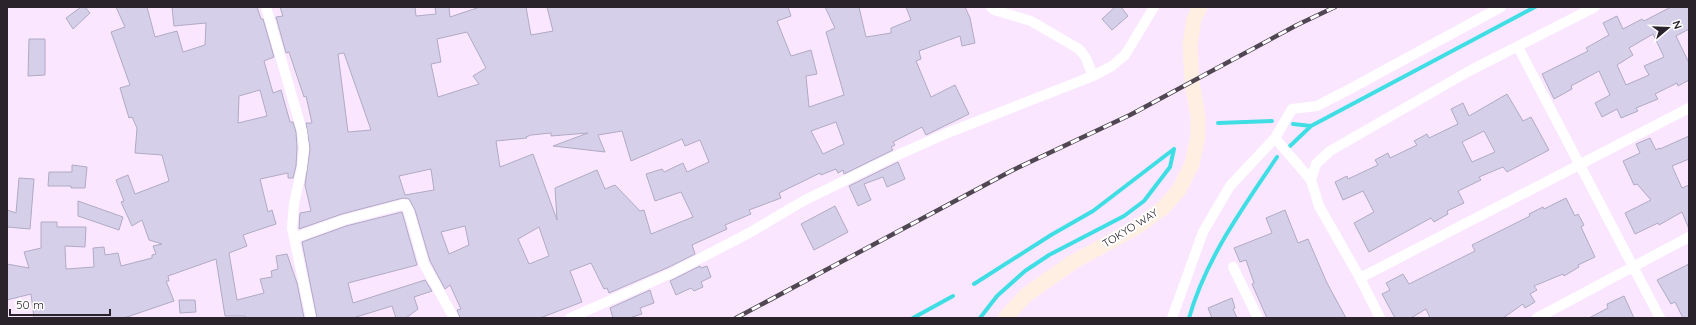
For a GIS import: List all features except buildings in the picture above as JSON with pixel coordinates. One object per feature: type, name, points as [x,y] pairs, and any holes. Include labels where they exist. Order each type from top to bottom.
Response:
[{"type":"main road","name":"TOKYO WAY","points":[[1004,318],[1026,295],[1074,262],[1137,227],[1163,208],[1179,190],[1192,164],[1198,136],[1198,117],[1192,82],[1190,45],[1194,18],[1200,7]]},
{"type":"street","points":[[266,7],[302,131],[304,148],[302,167],[294,204],[292,228],[311,318]]},
{"type":"street","points":[[991,7],[994,10],[1031,22],[1079,49],[1086,58],[1093,76]]},
{"type":"street","points":[[570,318],[672,273],[749,233],[805,200],[891,158],[945,134],[1093,76],[1112,66],[1125,54],[1154,7]]},
{"type":"street","points":[[1172,318],[1202,232],[1230,186],[1275,138],[1292,109],[1317,106],[1501,7]]},
{"type":"street","points":[[1311,180],[1316,164],[1330,151],[1471,70],[1596,7]]},
{"type":"street","points":[[1518,47],[1660,318]]},
{"type":"street","points":[[1360,278],[1689,108]]},
{"type":"street","points":[[1275,138],[1311,180],[1319,206],[1360,278],[1380,318]]},
{"type":"street","points":[[294,238],[344,220],[405,204],[409,212],[424,264],[454,318]]},
{"type":"street","points":[[1537,318],[1689,237]]},
{"type":"street","points":[[1233,267],[1258,318]]},
{"type":"waterway","points":[[1289,147],[1311,126],[1535,7]]},
{"type":"waterway","points":[[1218,123],[1272,121]]},
{"type":"waterway","points":[[1293,124],[1311,126]]},
{"type":"waterway","points":[[974,284],[1051,235],[1093,211],[1174,149]]},
{"type":"waterway","points":[[980,318],[997,296],[1025,271],[1049,255],[1124,216],[1144,201],[1170,167],[1174,149]]},
{"type":"waterway","points":[[1189,318],[1196,296],[1215,254],[1277,157]]},
{"type":"waterway","points":[[913,318],[953,296]]},
{"type":"railway","points":[[736,318],[1013,170],[1130,115],[1297,25],[1335,7]]}]
